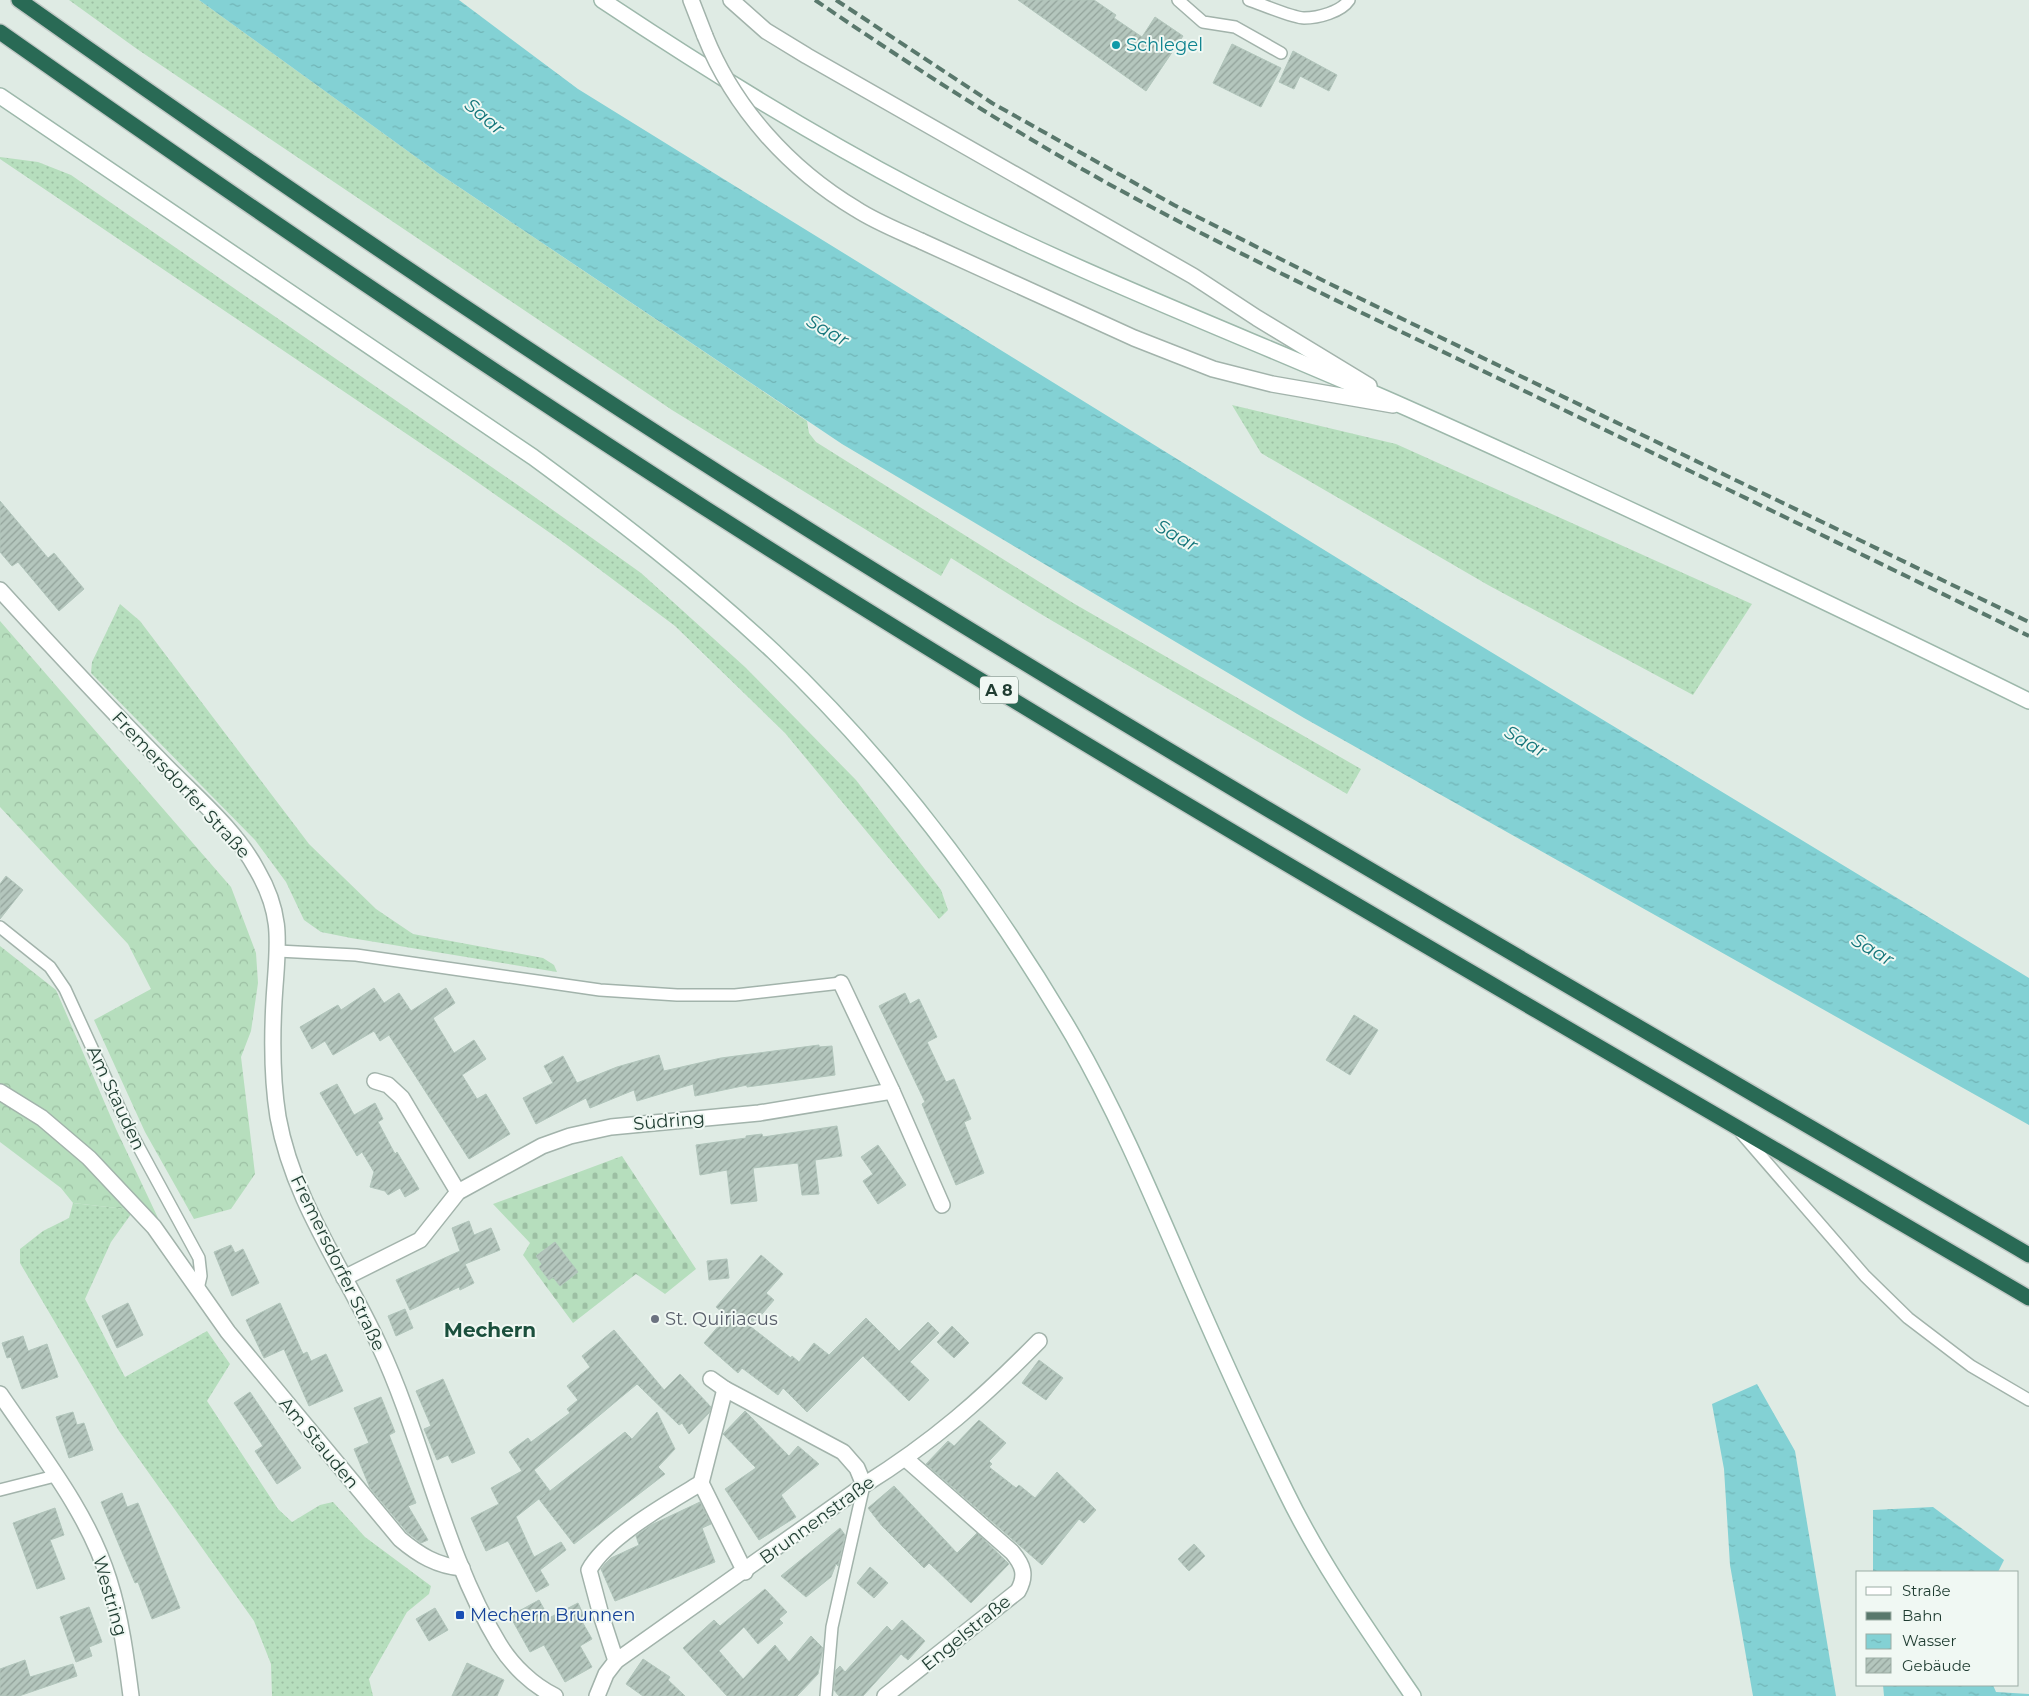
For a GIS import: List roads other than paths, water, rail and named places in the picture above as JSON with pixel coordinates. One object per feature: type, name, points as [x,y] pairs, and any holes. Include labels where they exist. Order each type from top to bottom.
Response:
[{"type":"highway","name":"A 8","points":[[19,0],[406,269],[729,479],[924,601],[1184,759],[2029,1255]]},
{"type":"highway","name":"A 8","points":[[0,32],[385,300],[708,510],[912,638],[1165,790],[2029,1298]]},
{"type":"street","points":[[602,0],[660,39],[834,145],[920,192],[1106,278],[1402,406],[1777,579],[2029,701]]},
{"type":"street","points":[[691,0],[719,68],[758,126],[788,158],[812,179],[856,210],[1134,338],[1213,370],[1272,384],[1402,406]]},
{"type":"street","points":[[731,0],[766,31],[806,56],[1193,276],[1257,318],[1402,406]]},
{"type":"street","points":[[0,96],[533,457],[673,563],[775,654],[845,727],[914,806],[969,877],[1014,942],[1073,1036],[1106,1097],[1139,1166],[1213,1336],[1288,1497],[1355,1612],[1413,1696]]},
{"type":"street","name":"Fremersdorfer Straße","points":[[0,590],[108,708],[239,842],[257,869],[275,910],[278,931],[274,1003],[274,1061],[278,1115],[289,1164],[310,1214],[379,1344],[401,1396],[462,1568],[480,1610],[500,1646],[516,1667],[542,1690],[555,1696]]},
{"type":"street","points":[[841,983],[892,1090],[942,1205]]},
{"type":"street","points":[[375,1081],[388,1085],[402,1098],[458,1192]]},
{"type":"street","name":"Südring","points":[[344,1278],[420,1240],[458,1192],[542,1146],[570,1136],[611,1127],[759,1113],[892,1090]]},
{"type":"street","name":"Am Stauden","points":[[0,1092],[42,1118],[89,1158],[154,1227],[228,1332],[286,1404],[400,1538],[417,1554],[442,1565],[462,1568]]},
{"type":"street","name":"Brunnenstraße","points":[[597,1696],[606,1674],[616,1661],[864,1485],[906,1459],[957,1420],[991,1390],[1039,1341]]},
{"type":"street","points":[[711,1380],[843,1452],[857,1468],[864,1485]]},
{"type":"street","points":[[725,1389],[701,1483],[744,1572]]},
{"type":"street","name":"Westring","points":[[0,1394],[74,1504],[95,1544],[109,1579],[119,1617],[131,1696]]},
{"type":"street","name":"Engelstraße","points":[[885,1696],[1018,1591],[1024,1580],[1022,1564],[1012,1552],[906,1459]]},
{"type":"street","points":[[616,1661],[589,1570],[599,1556],[635,1526],[701,1483]]},
{"type":"lane","points":[[1178,0],[1203,22],[1235,28],[1281,53]]},
{"type":"lane","points":[[1248,0],[1303,18],[1330,12],[1346,4],[1349,0]]},
{"type":"lane","name":"Am Stauden","points":[[0,927],[50,967],[65,989],[130,1131],[199,1258],[201,1276],[198,1289]]},
{"type":"lane","points":[[278,951],[356,955],[600,990],[677,995],[735,995],[841,983]]},
{"type":"lane","points":[[1735,1126],[1865,1276],[1908,1318],[1971,1366],[2029,1400]]},
{"type":"lane","points":[[0,1490],[55,1476]]},
{"type":"lane","points":[[826,1696],[832,1627],[864,1485]]},
{"type":"water","name":"Saar","points":[[199,0],[459,0],[578,89],[1407,601],[2029,978],[2029,1125],[1304,718],[842,444],[438,173]]},
{"type":"water","points":[[1757,1384],[1795,1451],[1836,1696],[1753,1696],[1730,1565],[1724,1469],[1712,1404]]},
{"type":"water","points":[[1933,1507],[2004,1560],[1998,1571],[1873,1571],[1873,1510]]},
{"type":"water","points":[[1883,1686],[1993,1686],[1996,1692],[2029,1694],[2029,1696],[1884,1696]]},
{"type":"railway","points":[[815,0],[995,118],[1156,210],[1306,286],[2029,636]]},
{"type":"railway","points":[[836,0],[992,103],[1174,205],[1326,282],[2029,622]]},
{"type":"place","name":"Schlegel","points":[[1116,45]]},
{"type":"place","name":"St. Quiriacus","points":[[655,1319]]},
{"type":"place","name":"Mechern Brunnen","points":[[460,1615]]},
{"type":"district","name":"Mechern","points":[[490,1330]]}]
